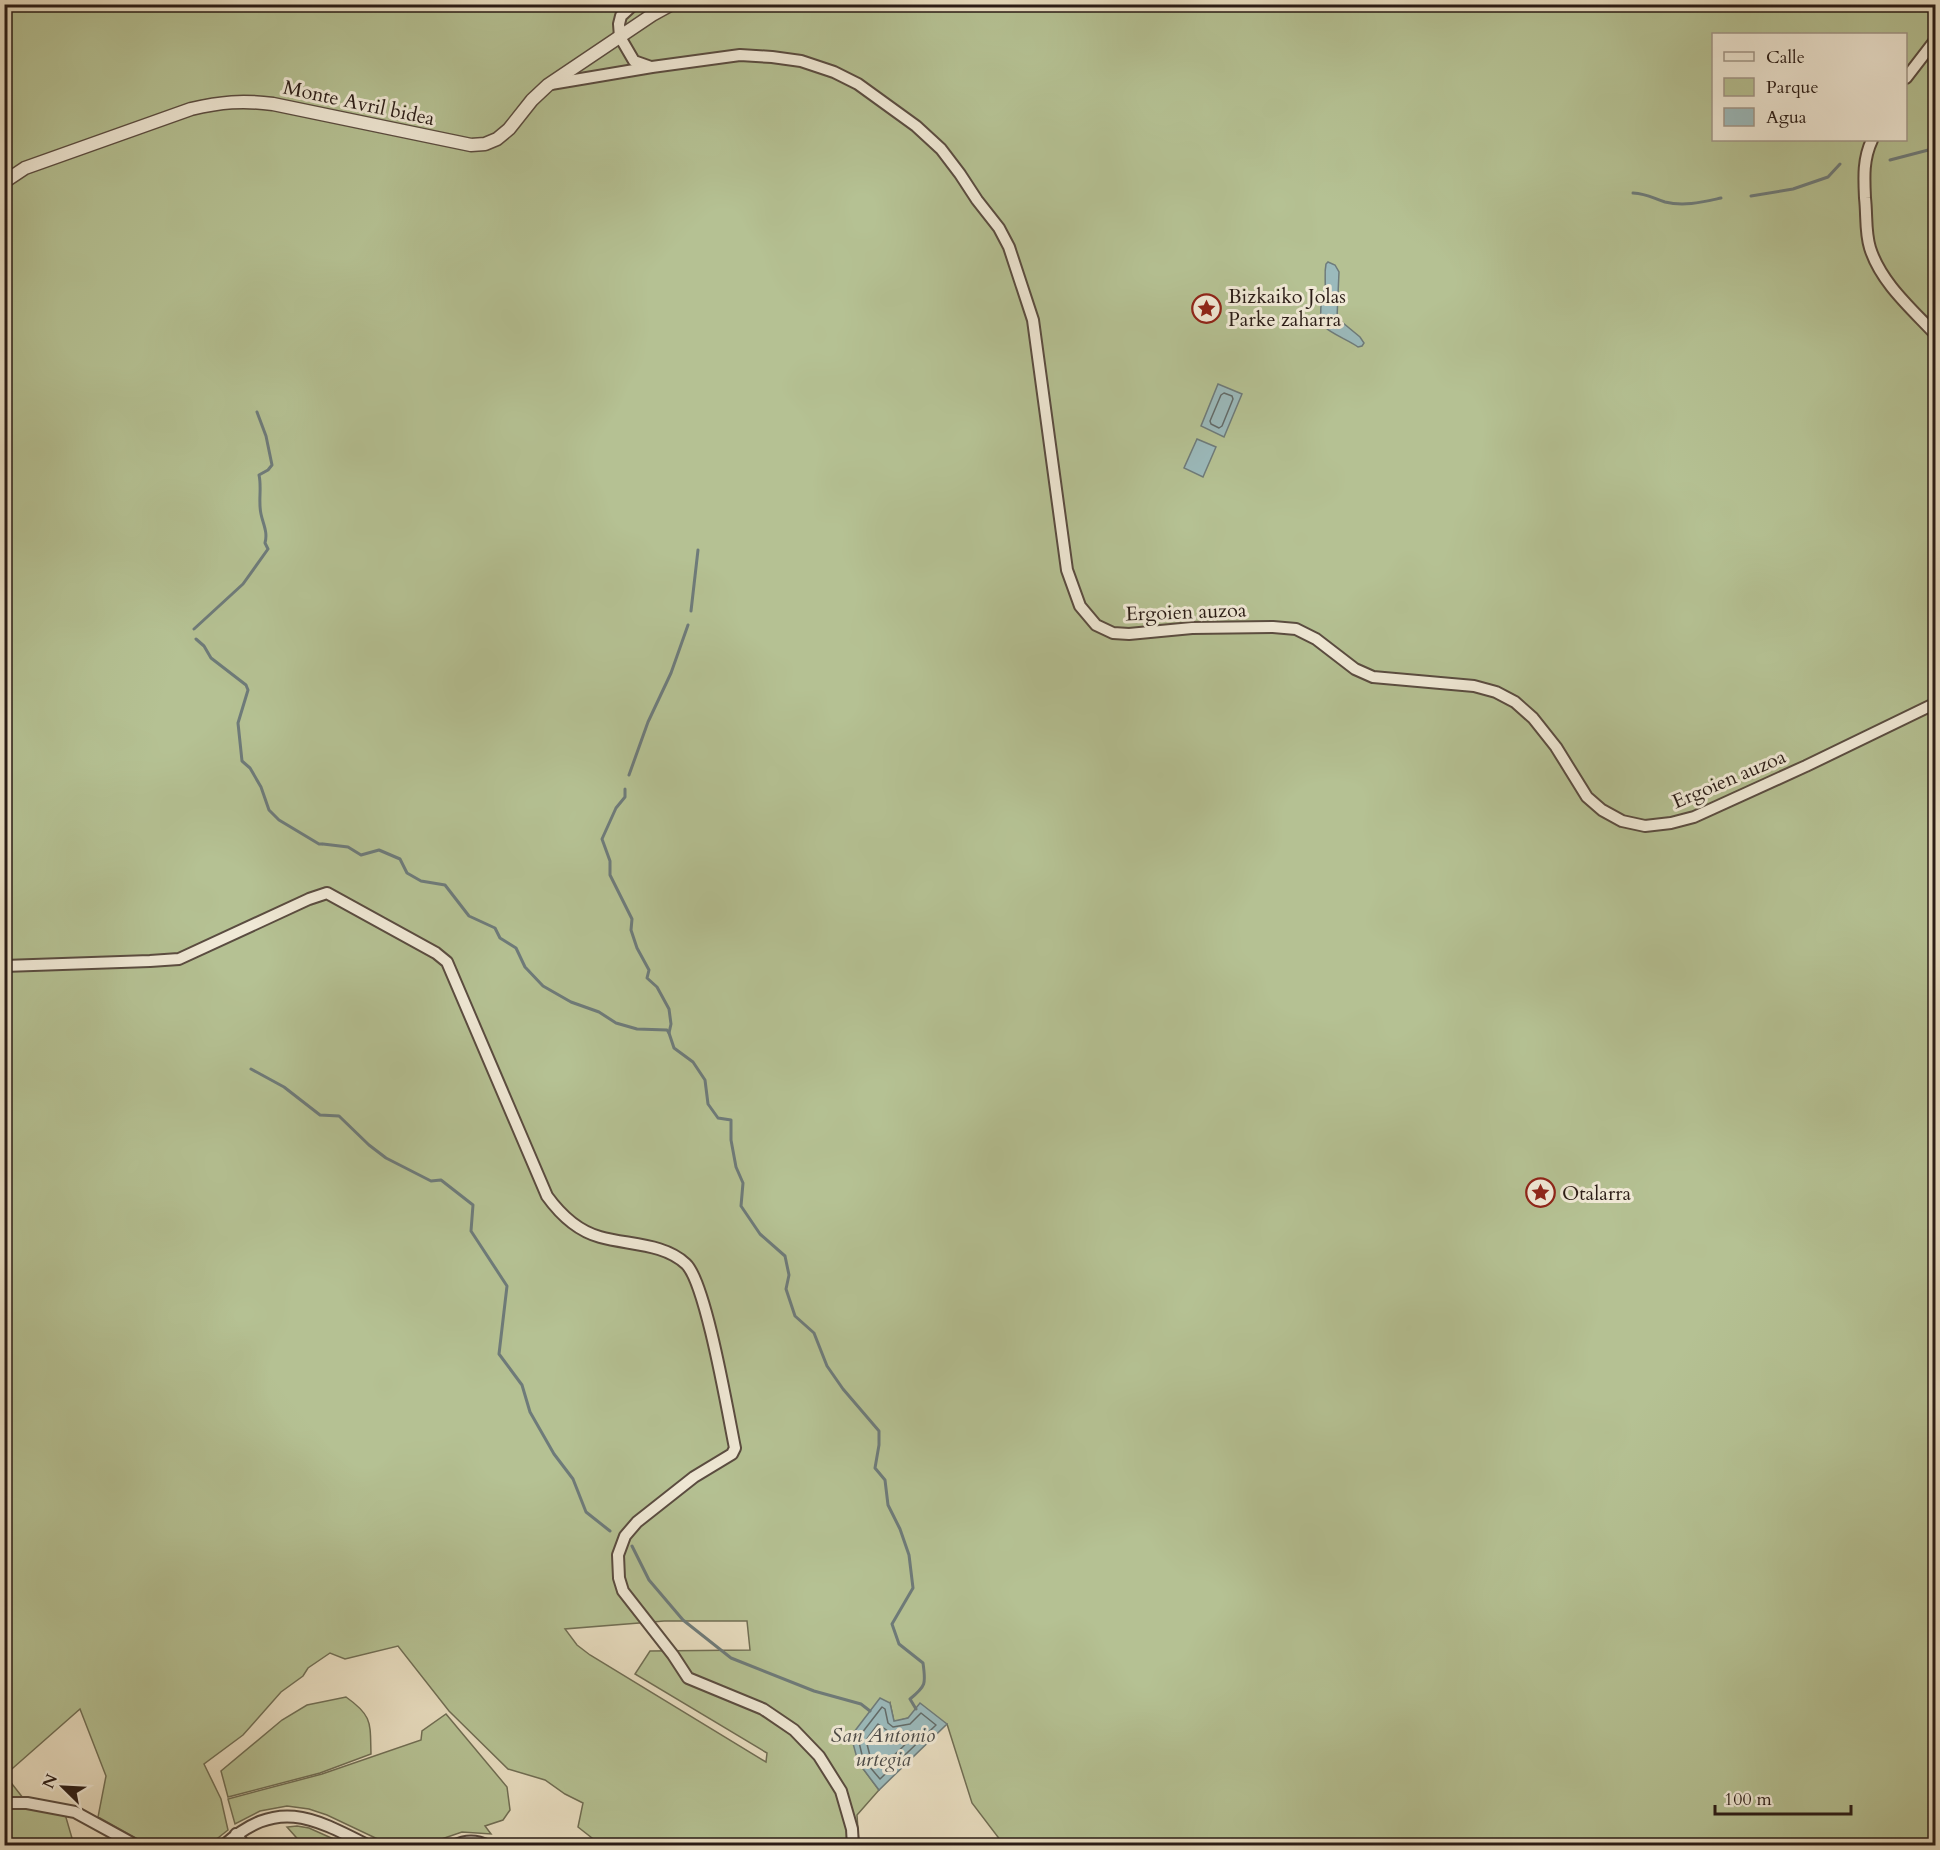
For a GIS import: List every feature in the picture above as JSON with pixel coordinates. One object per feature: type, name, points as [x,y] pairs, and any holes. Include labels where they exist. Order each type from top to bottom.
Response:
[{"type":"street","points":[[634,4],[621,16],[620,37],[634,61],[651,67]]},
{"type":"street","name":"Monte Avril bidea","points":[[4,182],[25,168],[191,109],[218,102],[273,104],[471,145],[485,144],[497,139],[509,129],[548,84],[672,4]]},
{"type":"street","points":[[1907,75],[1935,39]]},
{"type":"street","name":"Ergoien auzoa","points":[[548,84],[740,55],[772,57],[801,62],[834,72],[858,84],[916,126],[941,149],[999,228],[1010,247],[1033,320],[1067,570],[1080,606],[1096,625],[1113,633],[1129,634],[1192,628],[1296,629],[1316,639],[1355,669],[1373,677],[1474,686],[1496,692],[1515,702],[1533,717],[1556,747],[1587,797],[1602,810],[1622,821],[1645,826],[1694,817],[1935,703]]},
{"type":"street","points":[[1872,141],[1864,171],[1867,234],[1870,247],[1877,267],[1888,282],[1935,335]]},
{"type":"street","points":[[4,966],[150,962],[179,959],[309,899],[327,893],[416,942],[447,962],[547,1196],[558,1211],[581,1228],[600,1237],[656,1248],[675,1256],[687,1265],[696,1279],[714,1345],[735,1448],[732,1454],[694,1477],[637,1522],[625,1536],[618,1556],[619,1578],[623,1591],[673,1654],[687,1678],[763,1708],[794,1730],[819,1756],[841,1791],[852,1829],[853,1845]]},
{"type":"street","points":[[4,1803],[27,1803],[75,1812],[137,1845]]},
{"type":"street","points":[[223,1845],[255,1822],[273,1817],[299,1816],[318,1821],[369,1845]]},
{"type":"street","points":[[236,1834],[245,1845]]},
{"type":"street","points":[[456,1845],[474,1841],[489,1845]]},
{"type":"green space","points":[[1776,4],[1781,10],[1792,4],[1935,5],[1935,1845],[1004,1845],[972,1803],[947,1724],[908,1718],[894,1722],[890,1703],[858,1762],[879,1790],[857,1815],[859,1845],[601,1845],[578,1827],[583,1803],[545,1780],[508,1769],[449,1711],[398,1646],[345,1659],[330,1653],[308,1668],[303,1676],[281,1692],[243,1735],[204,1764],[221,1799],[228,1830],[209,1845],[148,1845],[98,1817],[106,1776],[80,1709],[5,1775],[5,5]],"holes":[[[664,1621],[747,1621],[750,1650],[650,1651],[635,1674],[767,1753],[766,1762],[590,1655],[577,1645],[565,1629]]]},
{"type":"green space","points":[[346,1697],[366,1715],[370,1727],[371,1754],[320,1773],[228,1797],[221,1771],[282,1720],[307,1705]]},
{"type":"green space","points":[[446,1714],[507,1787],[510,1810],[503,1820],[485,1826],[491,1834],[462,1832],[424,1845],[397,1845],[386,1843],[327,1815],[309,1809],[287,1806],[260,1811],[235,1824],[228,1799],[322,1774],[421,1740],[422,1731]]},
{"type":"green space","points":[[5,1775],[27,1803],[65,1814],[74,1845],[5,1846]]},
{"type":"green space","points":[[287,1827],[309,1828],[347,1845],[303,1845]]},
{"type":"water","points":[[1328,262],[1335,265],[1339,272],[1337,318],[1360,337],[1364,343],[1362,346],[1358,347],[1331,332],[1323,323],[1321,308],[1325,288],[1325,268]]},
{"type":"water","points":[[1218,384],[1242,394],[1224,437],[1201,426]]},
{"type":"water","points":[[1197,439],[1216,447],[1203,477],[1184,468]]},
{"type":"water","name":"San Antonio urtegia","points":[[880,1698],[890,1703],[894,1721],[908,1718],[920,1703],[947,1724],[879,1790],[858,1762],[851,1736]]},
{"type":"waterway","points":[[1890,160],[1936,148]]},
{"type":"waterway","points":[[1751,196],[1793,189],[1828,177],[1840,164]]},
{"type":"waterway","points":[[1633,193],[1679,204],[1721,198]]},
{"type":"waterway","points":[[194,629],[243,584],[268,549],[260,509],[259,475],[272,465],[266,436],[257,412]]},
{"type":"waterway","points":[[691,611],[698,550]]},
{"type":"waterway","points":[[629,775],[688,625]]},
{"type":"waterway","points":[[196,639],[204,646],[211,658],[246,685],[248,690],[238,723],[242,761],[250,768],[261,787],[269,810],[279,820],[322,844]]},
{"type":"waterway","points":[[625,789],[625,797],[616,808],[602,839],[610,861],[610,875],[632,919],[631,930],[637,948],[649,970],[647,978],[657,987],[669,1009],[671,1024],[669,1033],[674,1048],[693,1062],[705,1080],[708,1104],[718,1118],[731,1120],[731,1140],[736,1167],[743,1183],[741,1206],[760,1234],[785,1256],[789,1275],[786,1289],[795,1316],[814,1333],[827,1366],[843,1389],[879,1431],[875,1468],[885,1480],[888,1505],[909,1555],[913,1588],[892,1624],[899,1644],[923,1663],[924,1684],[910,1699],[916,1709]]},
{"type":"waterway","points":[[323,844],[348,847],[361,855],[379,850],[400,859],[407,873],[421,881],[445,885],[469,916],[495,928],[500,938],[516,948],[525,967],[543,986],[571,1002],[599,1012],[616,1023],[637,1029],[667,1030],[669,1033]]},
{"type":"waterway","points":[[251,1069],[284,1087],[320,1115],[339,1116],[386,1158],[431,1181],[441,1180],[473,1205],[471,1231],[507,1286],[499,1354],[522,1385],[530,1412],[554,1454],[573,1479],[586,1512],[610,1531]]},
{"type":"waterway","points":[[632,1546],[649,1580],[683,1620],[731,1658],[814,1691],[861,1704],[870,1711]]},
{"type":"place","name":"Bizkaiko Jolas Parke zaharra","points":[[1207,308]]},
{"type":"place","name":"Otalarra","points":[[1541,1193]]}]
